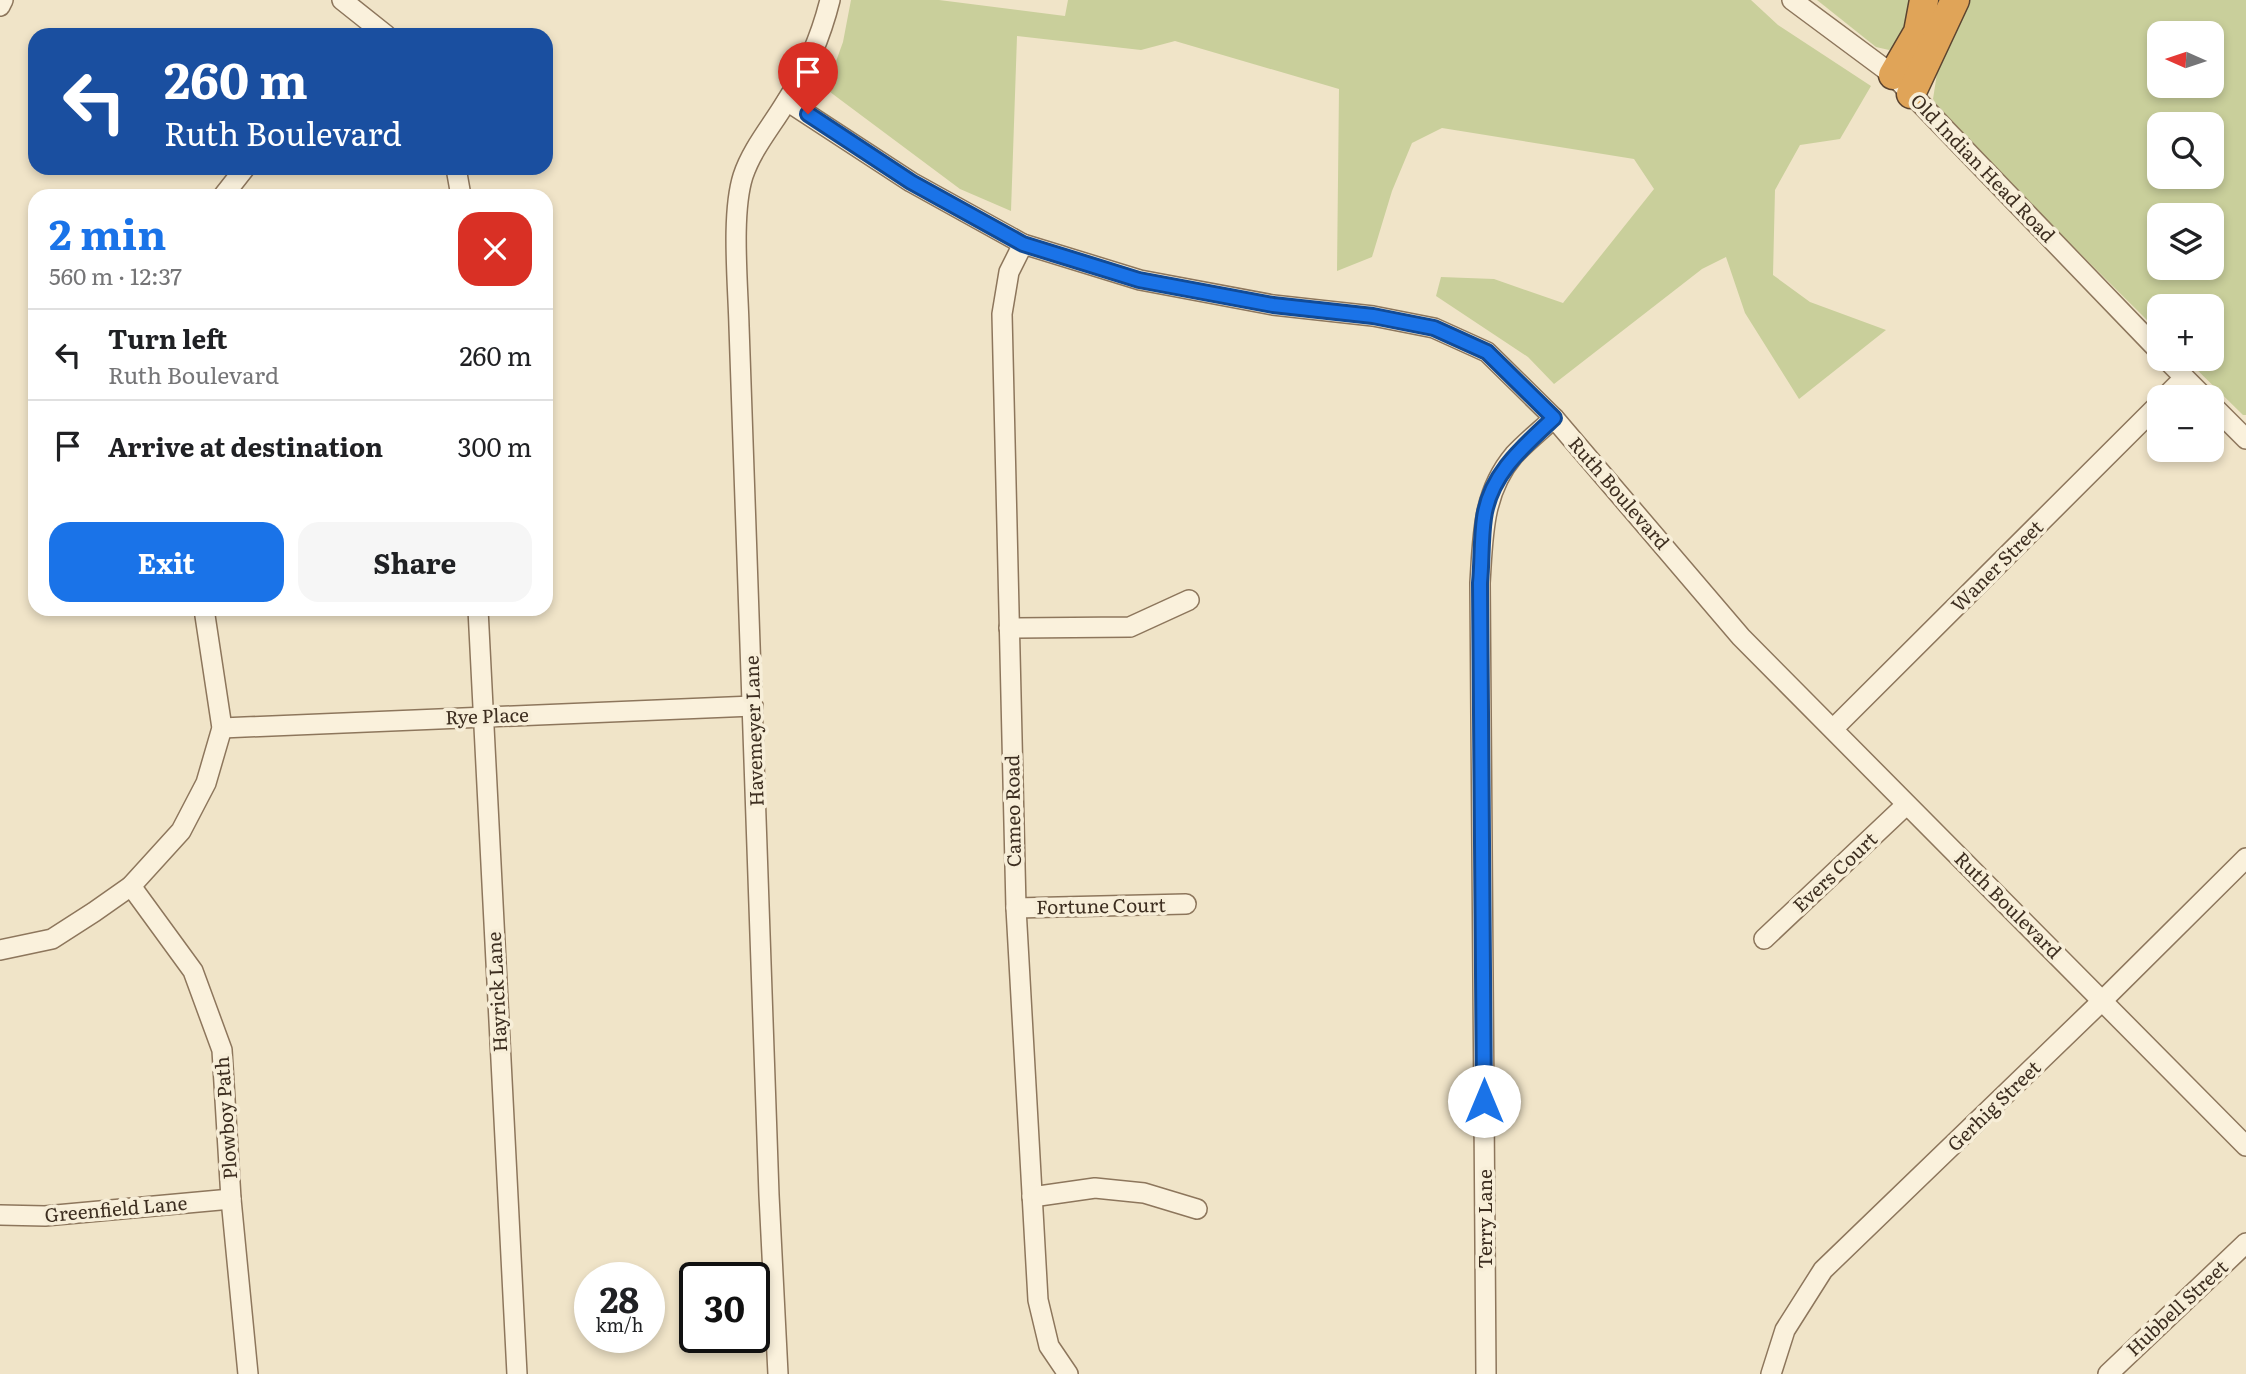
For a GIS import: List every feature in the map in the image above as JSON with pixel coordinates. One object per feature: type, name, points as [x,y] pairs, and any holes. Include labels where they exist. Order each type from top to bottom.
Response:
[{"type":"highway","points":[[1902,84],[1918,32],[1924,0]]},
{"type":"highway","points":[[1902,84],[1955,0]]},
{"type":"street","points":[[0,6],[3,0]]},
{"type":"street","points":[[342,0],[372,28]]},
{"type":"street","points":[[787,101],[815,49],[831,0]]},
{"type":"street","name":"Old Indian Head Road","points":[[1792,0],[1902,84],[2147,338]]},
{"type":"street","name":"Ruth Boulevard","points":[[787,101],[911,182],[1023,244],[1139,280],[1273,305],[1373,316],[1434,328],[1487,352],[1554,418],[1741,637],[2246,1146]]},
{"type":"street","name":"Havemeyer Lane","points":[[778,1374],[768,1167],[739,326],[739,195],[748,163],[787,101]]},
{"type":"street","points":[[228,189],[240,175]]},
{"type":"street","name":"Cameo Road","points":[[1023,244],[1009,272],[1002,314],[1016,908],[1038,1300],[1049,1346],[1068,1374]]},
{"type":"street","points":[[2178,371],[2192,385]]},
{"type":"street","points":[[2178,385],[2185,378]]},
{"type":"street","name":"Waner Street","points":[[1834,728],[2147,416]]},
{"type":"street","points":[[2224,417],[2246,439]]},
{"type":"street","name":"Terry Lane","points":[[1486,1374],[1480,597],[1484,517],[1494,485],[1514,456],[1554,418]]},
{"type":"street","points":[[1009,628],[1130,627],[1189,600]]},
{"type":"street","points":[[0,950],[52,939],[131,886],[181,831],[206,783],[222,728],[205,616]]},
{"type":"street","name":"Hayrick Lane","points":[[478,616],[517,1374]]},
{"type":"street","name":"Rye Place","points":[[222,728],[753,706]]},
{"type":"street","name":"Evers Court","points":[[1764,939],[1906,805]]},
{"type":"street","name":"Gerhig Street","points":[[1771,1374],[1784,1330],[1823,1270],[2246,858]]},
{"type":"street","name":"Plowboy Path","points":[[131,886],[193,971],[222,1050],[231,1199],[248,1374]]},
{"type":"street","name":"Fortune Court","points":[[1016,908],[1186,904]]},
{"type":"street","points":[[1032,1197],[1095,1188],[1144,1193],[1197,1209]]},
{"type":"street","name":"Greenfield Lane","points":[[0,1215],[45,1216],[231,1199]]},
{"type":"street","name":"Hubbell Street","points":[[2108,1374],[2246,1243]]},
{"type":"green space","points":[[851,0],[939,0],[1065,16],[1068,0],[1751,0],[1778,25],[1871,86],[1840,139],[1800,145],[1775,190],[1773,275],[1810,302],[1886,330],[1799,399],[1745,313],[1726,257],[1702,269],[1554,384],[1528,357],[1436,296],[1441,277],[1494,279],[1563,303],[1654,189],[1634,159],[1442,128],[1412,143],[1392,191],[1372,257],[1337,271],[1339,89],[1175,41],[1141,50],[1017,36],[1011,211],[960,189],[826,89],[843,42]]},
{"type":"green space","points":[[1817,0],[1914,0],[1901,45],[1889,50],[1876,47]]},
{"type":"green space","points":[[1968,0],[2246,0],[2246,415],[2224,396],[2224,385],[2212,385],[2198,371],[2224,371],[2224,294],[2147,294],[2147,320],[1947,121],[1933,99],[1938,67]]},
{"type":"route","points":[[808,114],[911,182],[1023,244],[1139,280],[1273,305],[1373,316],[1434,328],[1487,352],[1554,418],[1514,456],[1494,485],[1484,517],[1480,583],[1484,1101]]}]
